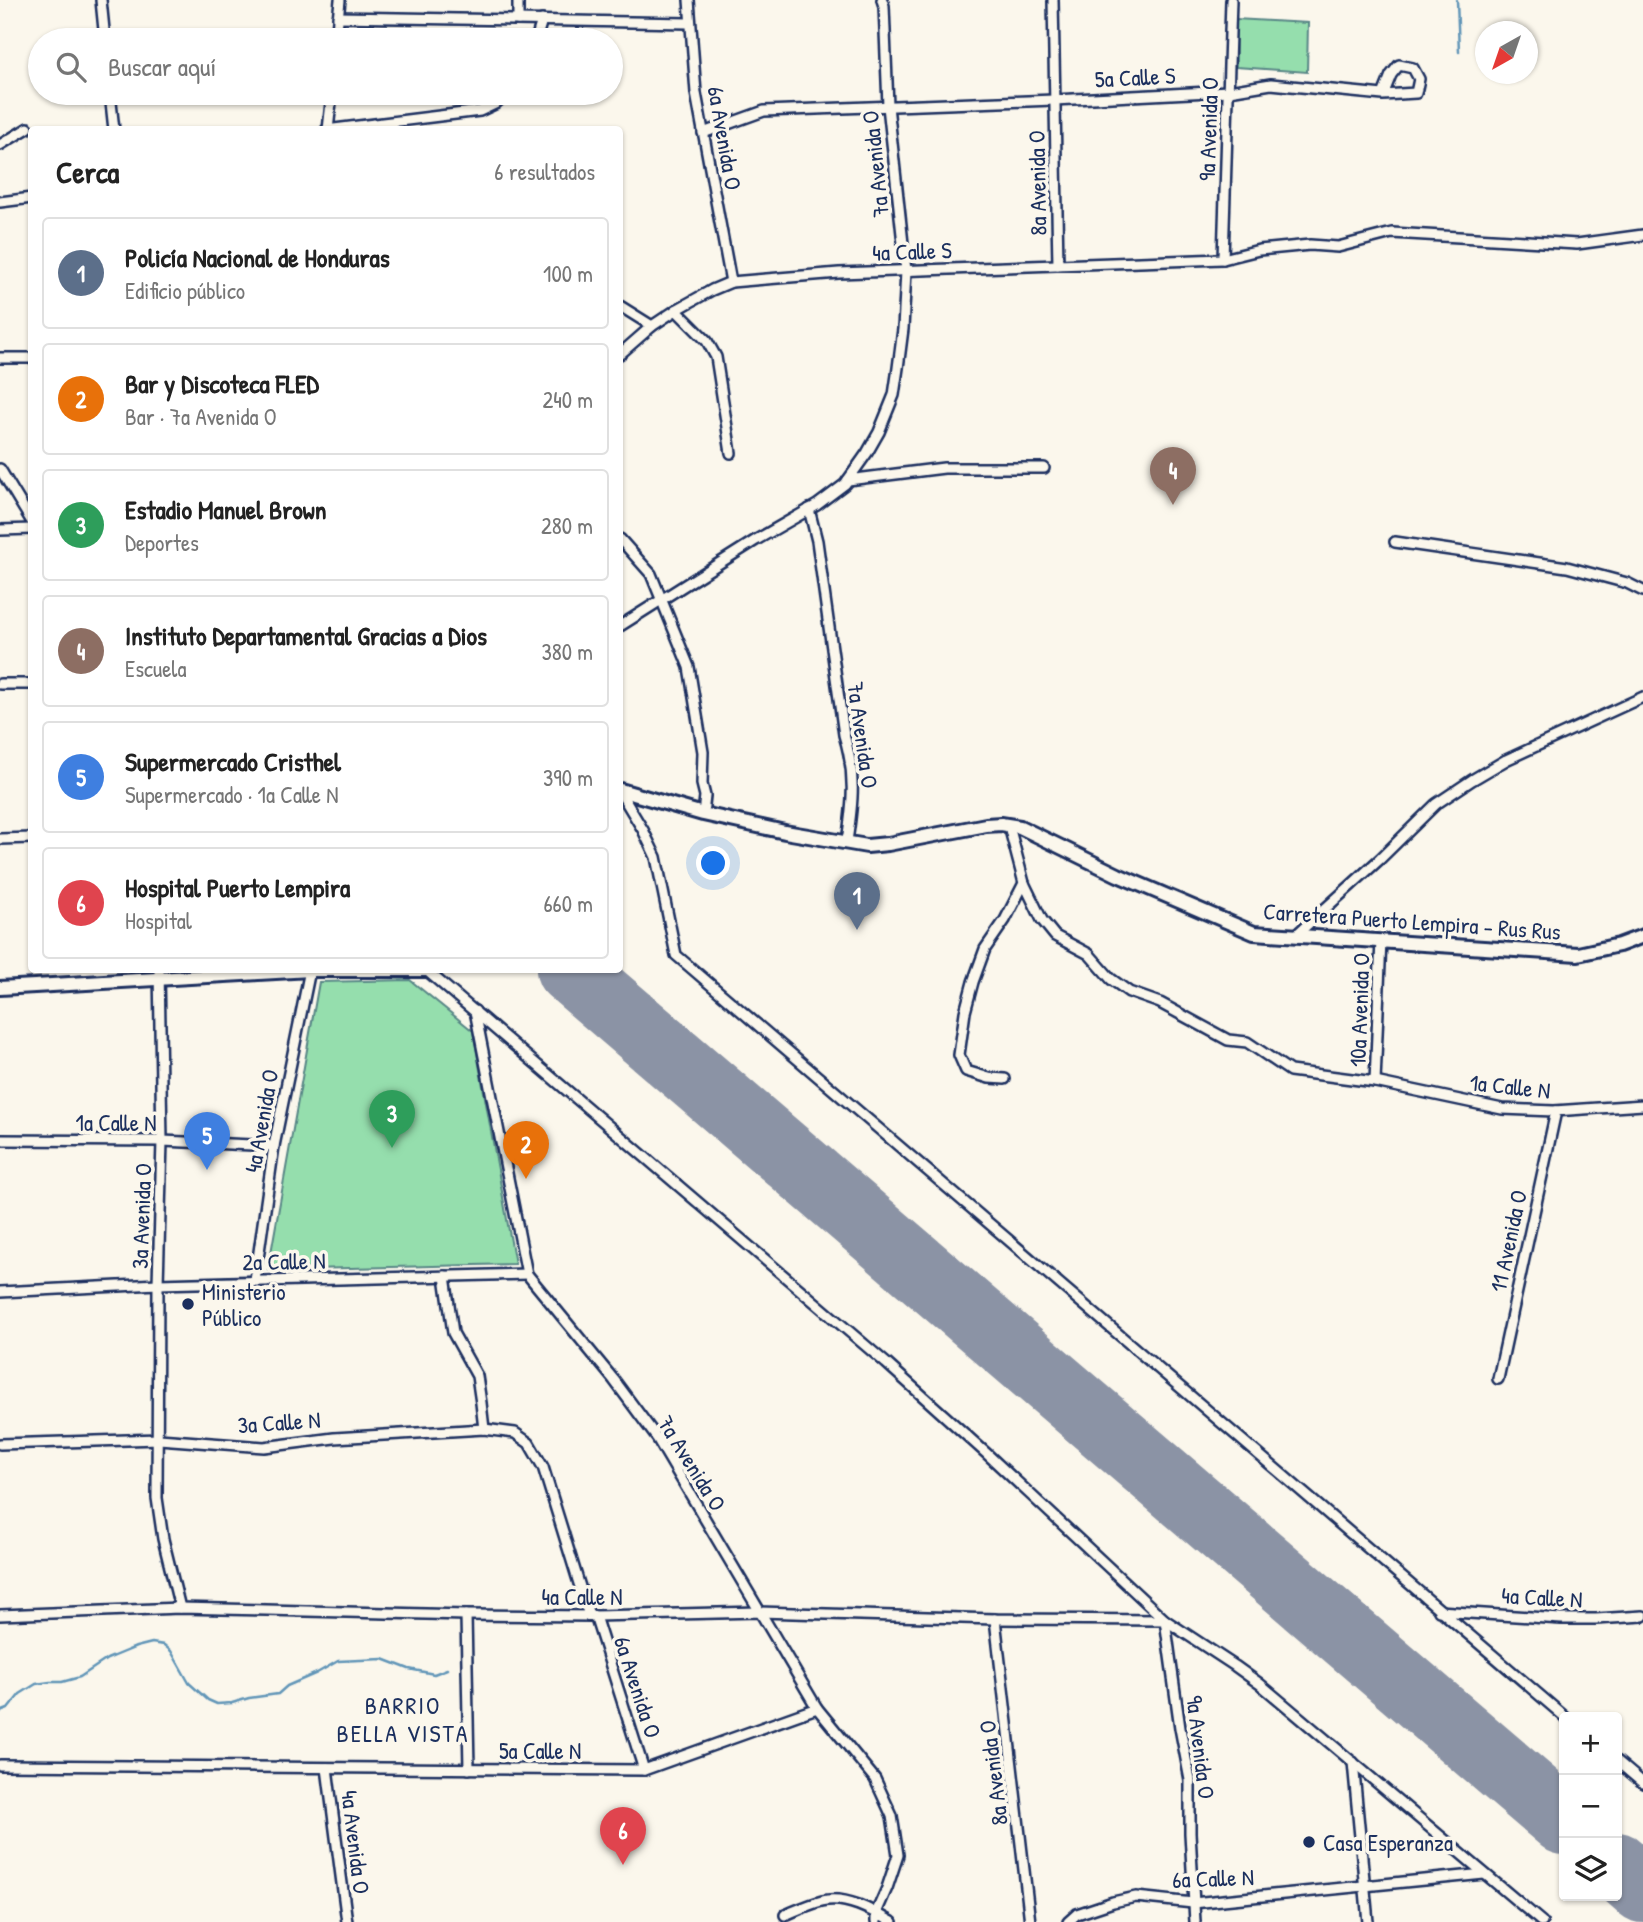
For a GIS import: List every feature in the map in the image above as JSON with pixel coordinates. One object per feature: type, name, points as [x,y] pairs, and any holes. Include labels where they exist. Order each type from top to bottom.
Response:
[{"type":"street","points":[[101,0],[104,28]]},
{"type":"street","points":[[337,28],[340,0]]},
{"type":"street","points":[[518,0],[518,20]]},
{"type":"street","name":"6a Avenida O","points":[[689,0],[696,93],[730,282]]},
{"type":"street","name":"7a Avenida O","points":[[848,480],[879,432],[894,395],[903,329],[906,271],[888,106],[882,0]]},
{"type":"street","name":"8a Avenida O","points":[[1053,0],[1058,265]]},
{"type":"street","name":"9a Avenida O","points":[[1223,259],[1231,0]]},
{"type":"street","points":[[338,17],[690,23]]},
{"type":"street","points":[[540,28],[542,20]]},
{"type":"street","name":"5a Calle S","points":[[703,133],[764,111],[1054,100],[1229,91],[1271,85],[1383,95]]},
{"type":"street","points":[[111,105],[114,126]]},
{"type":"street","points":[[327,126],[330,105]]},
{"type":"street","points":[[352,126],[480,111],[493,105]]},
{"type":"street","points":[[0,145],[28,128]]},
{"type":"street","points":[[0,202],[28,198]]},
{"type":"street","name":"4a Calle S","points":[[623,351],[652,326],[676,310],[730,282],[839,273],[1223,259],[1259,250],[1338,247],[1392,233],[1577,244],[1643,235]]},
{"type":"street","points":[[623,308],[652,326]]},
{"type":"street","points":[[676,310],[707,341],[716,357],[731,453]]},
{"type":"street","points":[[0,358],[28,358]]},
{"type":"street","points":[[623,624],[809,509],[848,480],[944,468],[1044,468]]},
{"type":"street","points":[[0,469],[28,515]]},
{"type":"street","name":"7a Avenida O","points":[[809,509],[817,541],[844,735],[851,757],[853,800],[847,841]]},
{"type":"street","points":[[0,530],[28,529]]},
{"type":"street","points":[[623,542],[651,574],[689,667],[703,752],[703,814]]},
{"type":"street","points":[[1395,542],[1567,567],[1627,583],[1643,591]]},
{"type":"street","points":[[0,684],[28,684]]},
{"type":"street","points":[[1296,935],[1444,798],[1506,760],[1643,697]]},
{"type":"street","name":"Carretera Puerto Lempira - Rus Rus","points":[[623,792],[703,814],[867,846],[986,825],[1020,827],[1118,875],[1254,933],[1578,954],[1619,945],[1643,936]]},
{"type":"street","points":[[623,796],[656,857],[676,955],[1559,1712]]},
{"type":"street","name":"1a Calle N","points":[[1009,826],[1024,883],[1042,920],[1055,936],[1089,954],[1111,979],[1129,992],[1160,1003],[1228,1040],[1247,1042],[1290,1071],[1375,1082],[1502,1109],[1556,1111],[1643,1105]]},
{"type":"street","points":[[0,839],[28,838]]},
{"type":"street","points":[[1005,1079],[989,1078],[966,1071],[959,1055],[965,1012],[985,949],[1024,883]]},
{"type":"street","name":"10a Avenida O","points":[[1375,1082],[1381,940]]},
{"type":"street","points":[[0,988],[159,973]]},
{"type":"street","name":"3a Avenida O","points":[[159,973],[162,1142],[157,1498],[163,1539],[180,1608]]},
{"type":"street","name":"4a Avenida O","points":[[255,1280],[274,1146],[309,973]]},
{"type":"street","points":[[430,973],[886,1363],[1165,1620],[1260,1684],[1542,1922]]},
{"type":"street","name":"7a Avenida O","points":[[475,1011],[527,1274],[614,1380],[657,1438],[817,1708],[875,1779],[892,1816],[898,1855],[876,1917]]},
{"type":"street","name":"11 Avenida O","points":[[1498,1379],[1556,1111]]},
{"type":"street","name":"1a Calle N","points":[[0,1140],[274,1146]]},
{"type":"street","name":"2a Calle N","points":[[0,1293],[255,1280],[527,1274]]},
{"type":"street","points":[[445,1276],[453,1333],[477,1376],[484,1429]]},
{"type":"street","name":"3a Calle N","points":[[0,1444],[159,1440],[264,1447],[334,1437],[484,1429],[514,1433],[522,1438],[529,1443],[543,1467]]},
{"type":"street","name":"6a Avenida O","points":[[543,1467],[644,1770]]},
{"type":"street","name":"4a Calle N","points":[[0,1615],[180,1608],[466,1615],[592,1616],[759,1612],[995,1619],[1165,1620]]},
{"type":"street","name":"4a Calle N","points":[[1439,1611],[1561,1619],[1643,1616]]},
{"type":"street","points":[[466,1615],[469,1769]]},
{"type":"street","name":"8a Avenida O","points":[[995,1619],[1030,1922]]},
{"type":"street","name":"9a Avenida O","points":[[1165,1620],[1190,1780],[1195,1922]]},
{"type":"street","name":"5a Calle N","points":[[0,1765],[644,1770],[817,1708]]},
{"type":"street","points":[[1353,1762],[1368,1922]]},
{"type":"street","points":[[1622,1765],[1643,1783]]},
{"type":"street","name":"4a Avenida O","points":[[327,1768],[347,1922]]},
{"type":"street","name":"6a Calle N","points":[[1068,1922],[1077,1914],[1136,1897],[1193,1903],[1484,1874]]},
{"type":"street","points":[[785,1915],[825,1900],[848,1902],[892,1922]]},
{"type":"green space","points":[[1235,19],[1308,23],[1307,72],[1236,67]]},
{"type":"green space","points":[[410,980],[473,1031],[515,1264],[268,1270],[319,982]]},
{"type":"waterway","points":[[1457,0],[1459,52]]},
{"type":"waterway","points":[[0,1712],[8,1709],[20,1694],[36,1684],[62,1682],[80,1677],[107,1659],[152,1643],[164,1645],[171,1651],[189,1683],[208,1700],[217,1704],[278,1694],[287,1686],[338,1661],[383,1659],[409,1669],[434,1674],[447,1669]]},
{"type":"runway","points":[[574,973],[1559,1817]]},
{"type":"runway","points":[[1622,1870],[1643,1889]]},
{"type":"place","name":"Instituto Departamental Gracias a Dios","points":[[1173,505]]},
{"type":"place","name":"Policía Nacional de Honduras","points":[[857,930]]},
{"type":"place","name":"Estadio Manuel Brown","points":[[392,1148]]},
{"type":"place","name":"Supermercado Cristhel","points":[[207,1170]]},
{"type":"place","name":"Bar y Discoteca FLED","points":[[526,1179]]},
{"type":"place","name":"Ministerio Público","points":[[188,1304]]},
{"type":"place","name":"Casa Esperanza","points":[[1309,1842]]},
{"type":"place","name":"Hospital Puerto Lempira","points":[[623,1865]]},
{"type":"district","name":"BARRIO BELLA VISTA","points":[[403,1719]]}]
